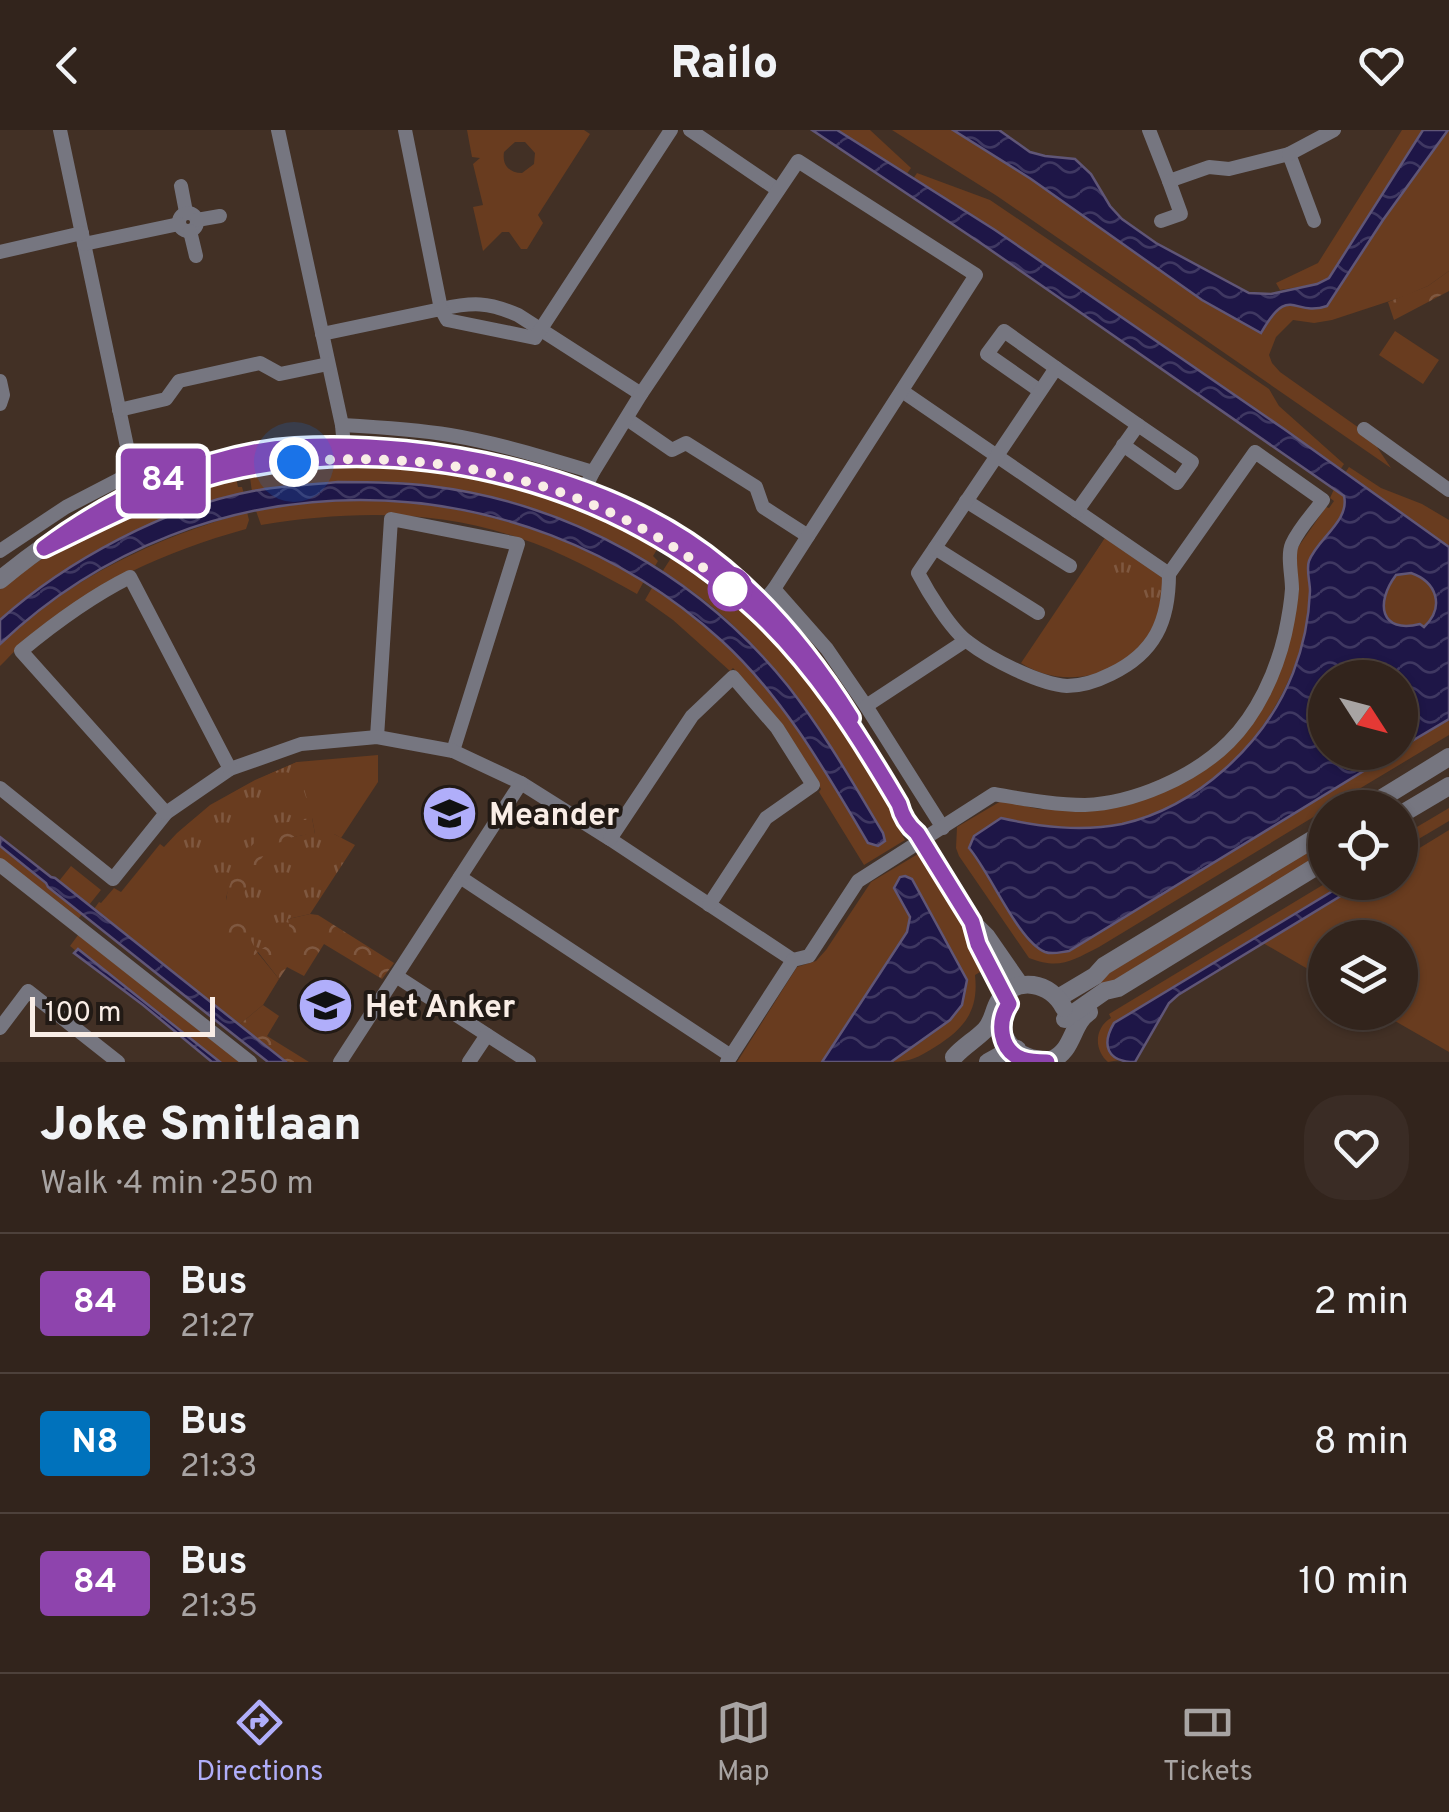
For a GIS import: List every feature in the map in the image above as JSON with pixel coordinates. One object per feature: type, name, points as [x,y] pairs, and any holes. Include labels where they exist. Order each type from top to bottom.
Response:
[{"type":"street","points":[[60,130],[118,410],[141,495]]},
{"type":"street","points":[[278,130],[345,452]]},
{"type":"street","points":[[405,130],[441,309],[447,320],[535,338],[671,130]]},
{"type":"street","points":[[690,130],[778,190]]},
{"type":"street","points":[[1149,130],[1181,214],[1162,221]]},
{"type":"street","points":[[1169,182],[1209,167],[1229,169],[1288,154],[1334,130]]},
{"type":"street","points":[[1288,154],[1314,221]]},
{"type":"street","points":[[582,494],[641,394],[798,162],[976,275],[764,601]]},
{"type":"street","points":[[180,186],[196,256]]},
{"type":"street","points":[[0,252],[220,216]]},
{"type":"street","points":[[322,334],[471,303],[496,305],[518,314],[641,394]]},
{"type":"street","points":[[1040,391],[987,354],[1004,330],[1192,462],[1176,483],[1123,445]]},
{"type":"street","points":[[118,410],[166,399],[179,381],[260,363],[280,374],[328,364]]},
{"type":"street","points":[[460,877],[729,1059],[793,960],[809,956],[858,882],[919,837],[943,828],[994,794],[1045,803],[1086,804],[1114,802],[1141,794],[1190,771],[1229,742],[1256,706],[1274,670],[1292,590],[1290,547],[1323,500],[1254,452],[1169,574],[1169,594],[1158,635],[1130,664],[1090,684],[1064,686],[1027,675],[965,641],[918,573],[1056,368]]},
{"type":"street","points":[[0,381],[0,404]]},
{"type":"street","points":[[902,391],[1169,574]]},
{"type":"street","points":[[627,419],[672,450],[686,443],[756,487],[763,507],[808,536]]},
{"type":"street","points":[[1077,512],[1138,424]]},
{"type":"street","points":[[342,426],[399,428],[453,436],[593,472]]},
{"type":"street","points":[[1364,430],[1449,490]]},
{"type":"street","points":[[0,580],[44,548],[141,495],[243,468],[345,452],[470,468],[582,494],[764,601],[827,649],[943,828]]},
{"type":"street","points":[[0,552],[132,470]]},
{"type":"street","points":[[966,501],[1070,566]]},
{"type":"street","points":[[377,738],[390,519],[518,544],[452,750]]},
{"type":"street","points":[[935,548],[1038,613]]},
{"type":"street","points":[[166,813],[22,651],[56,622],[130,576],[230,769]]},
{"type":"street","points":[[764,601],[865,746],[899,804],[906,808],[919,837],[972,922],[978,944],[1011,995]]},
{"type":"street","points":[[866,706],[965,641]]},
{"type":"street","points":[[610,839],[692,716],[733,677],[777,728],[812,785],[766,818],[709,905]]},
{"type":"street","points":[[0,788],[113,879],[166,813],[230,769],[301,744],[377,738],[452,750],[521,783],[793,960]]},
{"type":"street","points":[[1395,790],[1449,757]]},
{"type":"street","points":[[340,1062],[521,783]]},
{"type":"street","points":[[1418,804],[1449,786]]},
{"type":"street","points":[[1055,994],[1095,976],[1104,966],[1308,842]]},
{"type":"street","points":[[0,865],[250,1062]]},
{"type":"street","points":[[1071,1022],[1108,999],[1118,988],[1308,871]]},
{"type":"street","points":[[396,976],[528,1062]]},
{"type":"street","points":[[988,1062],[1010,1056],[1047,1062],[1061,1047],[1070,1044],[1071,1022],[1055,994],[1037,985],[999,1001],[996,1026],[1010,1056]]},
{"type":"street","points":[[0,1028],[28,991],[118,1062]]},
{"type":"street","points":[[950,1059],[967,1053],[996,1026]]},
{"type":"street","points":[[469,1062],[486,1035]]},
{"type":"green space","points":[[467,130],[584,130],[590,134],[538,215],[543,223],[527,249],[521,249],[509,232],[502,232],[483,251],[473,207],[483,205],[473,164],[480,158],[472,157]],"holes":[[[515,142],[525,142],[535,153],[534,164],[522,173],[513,172],[505,164],[504,152]]]},
{"type":"green space","points":[[837,130],[870,130],[911,168],[906,175]]},
{"type":"green space","points":[[892,130],[953,130],[1031,179],[1202,300],[1261,333],[1281,307],[1327,306],[1401,193],[1449,130],[1449,271],[1405,296],[1332,320],[1293,320],[1276,337],[1269,355],[1280,372],[1369,435],[1391,468],[997,196]]},
{"type":"green space","points":[[1402,130],[1423,130],[1329,278],[1280,290],[1276,283],[1318,263]]},
{"type":"green space","points":[[917,173],[990,200],[1269,389],[1279,406],[1344,464],[1340,470],[995,230],[913,179]]},
{"type":"green space","points":[[1449,271],[1449,291],[1394,320],[1388,302],[1428,286]]},
{"type":"green space","points":[[1395,331],[1439,360],[1423,384],[1379,355]]},
{"type":"green space","points":[[349,459],[462,469],[544,488],[594,508],[661,543],[653,556],[658,561],[655,566],[581,528],[502,500],[421,484],[326,483],[252,492],[249,470]]},
{"type":"green space","points":[[1349,467],[1381,488],[1449,520],[1449,547],[1345,473]]},
{"type":"green space","points":[[235,473],[244,494],[202,504],[142,531],[52,583],[0,620],[0,589],[55,550],[141,506]]},
{"type":"green space","points":[[1334,489],[1341,493],[1345,506],[1308,564],[1308,616],[1295,666],[1262,727],[1240,754],[1215,778],[1156,813],[1092,828],[1001,819],[969,848],[1068,951],[1308,805],[1308,820],[1073,960],[1057,963],[1029,958],[959,856],[957,827],[1001,801],[1039,809],[1087,811],[1221,753],[1280,667],[1294,553],[1334,501],[1330,498]]},
{"type":"green space","points":[[378,499],[450,508],[516,524],[580,548],[644,581],[637,594],[549,549],[456,522],[359,515],[261,525],[256,511],[307,502]]},
{"type":"green space","points":[[247,512],[246,529],[158,559],[104,586],[52,619],[0,666],[0,644],[85,580],[179,534]]},
{"type":"green space","points":[[1105,538],[1161,613],[1147,639],[1119,664],[1087,676],[1053,676],[1021,663]]},
{"type":"green space","points":[[1105,538],[1164,578],[1157,620],[1137,610],[1122,590],[1086,568]]},
{"type":"green space","points":[[673,555],[723,598],[721,602],[729,608],[733,603],[760,620],[818,686],[908,828],[901,833],[905,840],[864,865],[813,776],[748,684],[645,600],[653,586],[741,660],[797,728],[868,843],[885,841],[838,759],[761,654],[698,596],[662,572]]},
{"type":"green space","points":[[1411,573],[1427,582],[1435,596],[1434,611],[1423,627],[1396,624],[1385,613],[1389,585],[1396,575]]},
{"type":"green space","points":[[1449,719],[1449,735],[1418,754],[1418,737]]},
{"type":"green space","points":[[378,755],[378,782],[341,838],[315,834],[312,818],[233,874],[226,897],[227,921],[245,962],[257,952],[279,979],[263,1005],[239,1025],[94,909],[114,888],[121,892],[160,844],[164,847],[210,805],[255,780],[297,762]]},
{"type":"green space","points":[[297,762],[312,818],[279,825],[255,842],[238,866],[226,897],[164,848],[193,820],[226,797]]},
{"type":"green space","points":[[1365,770],[1391,770],[1357,790],[1332,790]]},
{"type":"green space","points":[[1449,808],[1449,821],[1418,839],[1418,826]]},
{"type":"green space","points":[[312,818],[315,834],[283,842],[258,864],[288,919],[318,915],[394,963],[382,979],[324,944],[304,976],[287,967],[279,979],[258,952],[245,963],[232,943],[227,929],[226,899],[242,856],[267,832]]},
{"type":"green space","points":[[1449,830],[1449,1052],[1411,1030],[1418,1030],[1418,920],[1308,920],[1308,969],[1263,943],[1334,900],[1418,900],[1418,849]]},
{"type":"green space","points":[[307,834],[334,834],[355,845],[310,914],[288,919],[290,931],[257,952],[244,919],[248,882],[274,846]]},
{"type":"green space","points":[[0,846],[82,914],[76,922],[0,862]]},
{"type":"green space","points":[[1308,850],[1308,863],[1102,988],[1097,979]]},
{"type":"green space","points":[[918,854],[924,857],[987,968],[975,975],[975,999],[961,1026],[919,1056],[891,1062],[949,1019],[967,981],[894,888],[910,917],[907,932],[822,1062],[737,1062],[797,967],[816,961],[826,950],[871,882]]},
{"type":"green space","points":[[71,866],[101,890],[89,905],[59,881]]},
{"type":"green space","points":[[1308,894],[1308,900],[1318,900],[1114,1023],[1107,1043],[1120,1060],[1108,1062],[1098,1039],[1101,1027],[1111,1018],[1109,1014]]},
{"type":"green space","points":[[81,931],[245,1062],[220,1062],[76,951],[70,946]]},
{"type":"green space","points":[[263,1005],[279,1016],[267,1036],[309,1062],[286,1062],[239,1025]]},
{"type":"water","points":[[812,130],[837,130],[995,230],[1449,547],[1449,719],[1418,737],[1418,660],[1308,660],[1308,770],[1365,770],[1332,790],[1308,790],[1308,805],[1069,951],[1045,952],[1015,921],[969,848],[974,836],[1001,818],[1061,827],[1122,824],[1176,803],[1225,769],[1265,724],[1293,673],[1308,612],[1309,561],[1338,522],[1344,496]],"holes":[[[1411,573],[1427,582],[1436,603],[1424,627],[1389,620],[1385,596],[1396,575]]]},
{"type":"water","points":[[953,130],[999,130],[1030,152],[1075,159],[1091,174],[1122,219],[1156,243],[1249,293],[1271,294],[1329,278],[1423,130],[1448,130],[1327,306],[1316,309],[1286,305],[1261,333],[1202,300],[1031,179]]},
{"type":"water","points":[[338,482],[430,486],[532,509],[628,551],[673,579],[753,647],[788,686],[838,758],[885,841],[878,846],[868,843],[784,711],[722,641],[640,580],[551,535],[457,509],[360,500],[264,509],[170,536],[81,581],[0,644],[0,620],[26,598],[86,557],[152,523],[253,491]]},
{"type":"water","points":[[0,837],[286,1062],[268,1062],[48,887],[0,846]]},
{"type":"water","points":[[900,877],[912,879],[967,980],[962,1005],[950,1020],[891,1062],[822,1062],[907,932],[910,917],[894,888]]},
{"type":"water","points":[[1318,900],[1334,900],[1178,995],[1169,1003],[1135,1062],[1118,1059],[1109,1051],[1108,1038],[1114,1023]]},
{"type":"water","points":[[78,949],[220,1062],[212,1062],[74,953]]},
{"type":"bus line","name":"84","points":[[851,718],[824,674],[796,640],[722,566],[626,507],[584,489],[470,458],[406,449],[345,447],[293,447],[240,456],[185,471],[139,491],[72,527],[44,548],[142,499],[191,482],[243,468],[345,457],[470,468],[580,498],[623,518],[672,546],[756,610],[817,681],[865,746],[902,814],[972,922],[978,944],[1009,1004],[1001,1022],[1010,1050],[1023,1060],[1047,1062]]},
{"type":"place","name":"Meander","points":[[450,814]]},
{"type":"place","name":"Het Anker","points":[[326,1006]]},
{"type":"route","points":[[294,462],[345,457],[410,460],[518,479],[580,498],[623,518],[672,546],[730,589]]}]
